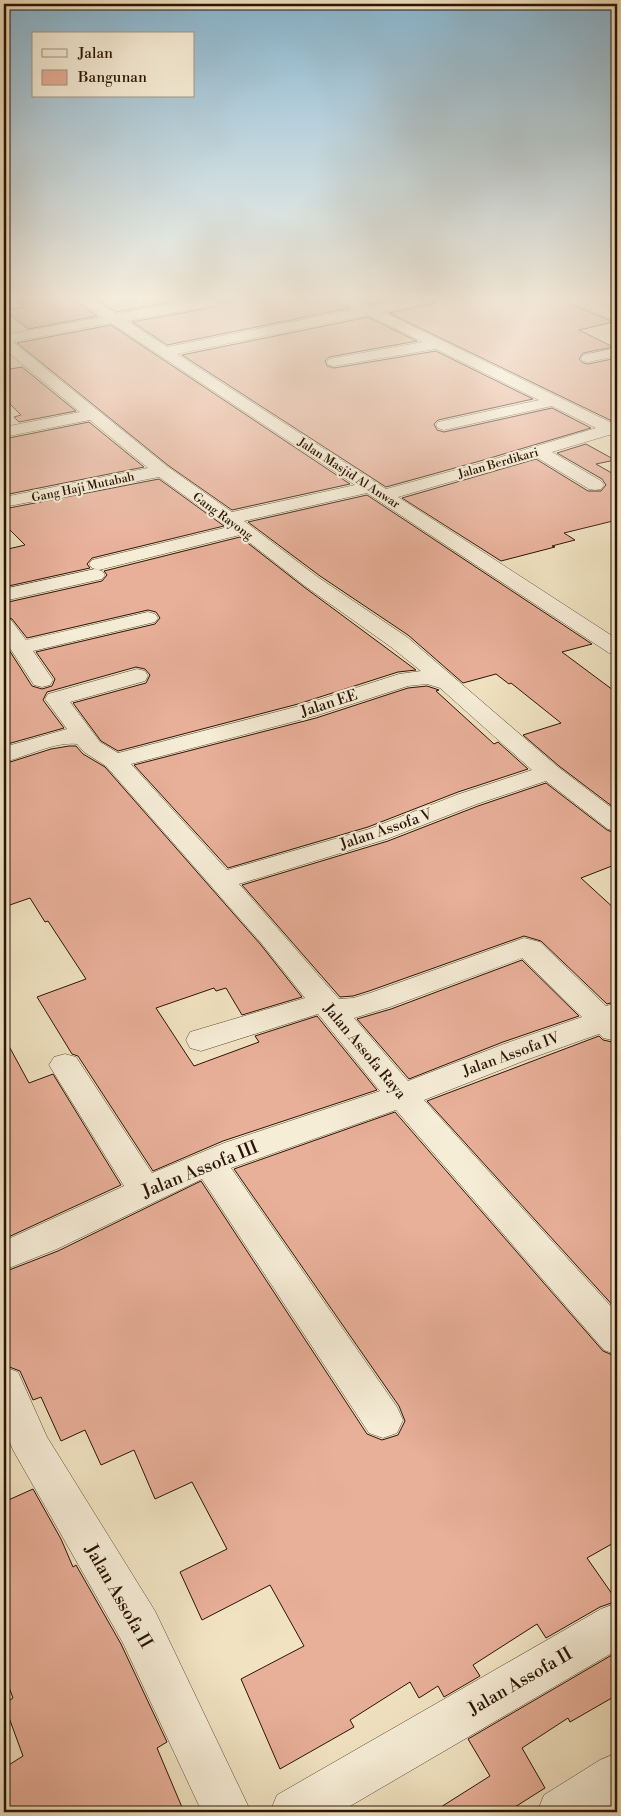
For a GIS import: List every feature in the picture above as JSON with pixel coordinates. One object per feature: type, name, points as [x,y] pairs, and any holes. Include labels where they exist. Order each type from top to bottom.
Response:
[{"type":"street","name":"Gang Rayong","points":[[47,383],[312,582],[399,642],[448,683]]},
{"type":"street","name":"Jalan Masjid Al Anwar","points":[[212,383],[617,648]]},
{"type":"street","points":[[518,383],[615,430]]},
{"type":"street","points":[[444,425],[554,400]]},
{"type":"street","points":[[4,432],[91,415]]},
{"type":"street","name":"Jalan Berdikari","points":[[227,519],[376,491],[538,452],[615,430]]},
{"type":"street","points":[[538,452],[594,485]]},
{"type":"street","name":"Gang Haji Mutabah","points":[[4,502],[162,471]]},
{"type":"street","points":[[4,595],[243,529]]},
{"type":"street","points":[[20,648],[148,618]]},
{"type":"street","points":[[4,624],[42,680]]},
{"type":"street","points":[[114,761],[92,747],[56,699],[137,676]]},
{"type":"street","name":"Jalan EE","points":[[114,761],[307,711],[407,679],[428,677],[448,683],[549,772],[617,824]]},
{"type":"street","points":[[4,755],[61,738],[74,736],[85,738]]},
{"type":"street","name":"Jalan Assofa Raya","points":[[114,761],[272,938],[402,1096],[617,1339]]},
{"type":"street","name":"Jalan Assofa V","points":[[220,881],[378,834],[468,799],[549,772]]},
{"type":"street","points":[[201,1040],[327,1006],[353,1008],[380,1000],[524,947],[530,949],[613,1022]]},
{"type":"street","name":"Jalan Assofa IV","points":[[402,1096],[515,1052],[613,1022]]},
{"type":"street","points":[[65,1064],[144,1190]]},
{"type":"street","name":"Jalan Assofa III","points":[[4,1256],[44,1239],[144,1190],[236,1152],[402,1096]]},
{"type":"street","points":[[210,1164],[383,1420]]},
{"type":"street","name":"Jalan Assofa II","points":[[4,1384],[33,1450],[138,1627],[227,1812]]},
{"type":"street","name":"Jalan Assofa II","points":[[294,1812],[617,1625]]},
{"type":"street","points":[[561,1812],[617,1777]]},
{"type":"building","points":[[4,383],[41,383],[76,411],[19,422],[14,417],[21,415],[4,398]]},
{"type":"building","points":[[66,383],[198,383],[350,484],[232,510],[169,466]]},
{"type":"building","points":[[225,383],[500,383],[533,399],[438,420],[434,424],[437,430],[444,432],[552,408],[591,428],[480,461],[386,487]]},
{"type":"building","points":[[533,383],[617,383],[617,420],[612,421]]},
{"type":"building","points":[[89,422],[144,467],[4,495],[4,439]]},
{"type":"building","points":[[586,444],[615,460],[596,464],[617,476],[617,520],[564,533],[575,540],[552,546],[555,547],[501,561],[402,498],[536,459],[588,491],[601,491],[606,485],[602,479],[557,453]]},
{"type":"building","points":[[159,479],[224,526],[92,558],[87,564],[90,568],[4,587],[4,550],[25,545],[4,524],[4,509]]},
{"type":"building","points":[[367,495],[592,644],[562,652],[617,693],[617,810],[559,766],[523,735],[561,723],[511,683],[509,684],[496,674],[463,683],[408,635],[320,576],[248,522]]},
{"type":"building","points":[[240,537],[416,670],[398,672],[298,704],[118,751],[101,741],[73,703],[146,683],[150,675],[145,669],[136,667],[47,692],[43,700],[64,728],[4,745],[4,642],[32,686],[42,689],[52,686],[55,679],[36,652],[155,624],[160,618],[156,612],[148,610],[27,638],[12,619],[4,616],[4,603],[102,581],[107,575],[104,571]]},
{"type":"building","points":[[427,686],[439,690],[436,691],[494,744],[498,742],[528,769],[458,792],[368,827],[228,868],[134,765],[316,718],[408,688]]},
{"type":"building","points":[[76,746],[83,754],[105,767],[261,945],[302,997],[242,1015],[226,988],[216,991],[214,988],[156,1008],[194,1066],[259,1042],[255,1036],[317,1016],[377,1090],[223,1141],[153,1171],[78,1056],[72,1054],[37,997],[86,979],[48,921],[45,922],[30,898],[4,907],[4,764],[51,749]]},
{"type":"building","points":[[546,783],[607,830],[617,834],[617,864],[581,878],[617,911],[617,1001],[607,1004],[541,941],[524,936],[369,991],[353,996],[340,997],[242,885],[388,841],[478,806]]},
{"type":"building","points":[[522,960],[579,1016],[503,1042],[409,1079],[357,1019],[391,1009]]},
{"type":"building","points":[[599,1036],[603,1040],[617,1043],[617,1310],[427,1101]]},
{"type":"building","points":[[4,1037],[29,1083],[53,1074],[121,1185],[4,1239]]},
{"type":"building","points":[[395,1112],[603,1351],[617,1357],[617,1541],[587,1558],[617,1601],[600,1607],[546,1638],[537,1624],[473,1665],[480,1676],[444,1697],[438,1686],[419,1698],[410,1682],[350,1720],[354,1727],[280,1769],[241,1679],[304,1646],[270,1585],[202,1620],[180,1572],[227,1549],[192,1482],[155,1499],[134,1450],[101,1465],[85,1430],[61,1441],[41,1397],[33,1400],[20,1371],[4,1365],[4,1272],[58,1251],[201,1181],[367,1434],[382,1440],[398,1435],[405,1421],[399,1406],[234,1169]]},
{"type":"building","points":[[33,1489],[61,1539],[73,1567],[76,1565],[121,1644],[167,1742],[157,1748],[184,1812],[4,1812],[4,1768],[23,1756],[4,1704],[13,1698],[4,1674],[4,1502]]},
{"type":"building","points":[[617,1652],[617,1695],[570,1722],[568,1718],[522,1748],[545,1788],[507,1812],[433,1812],[490,1776],[468,1739]]}]
